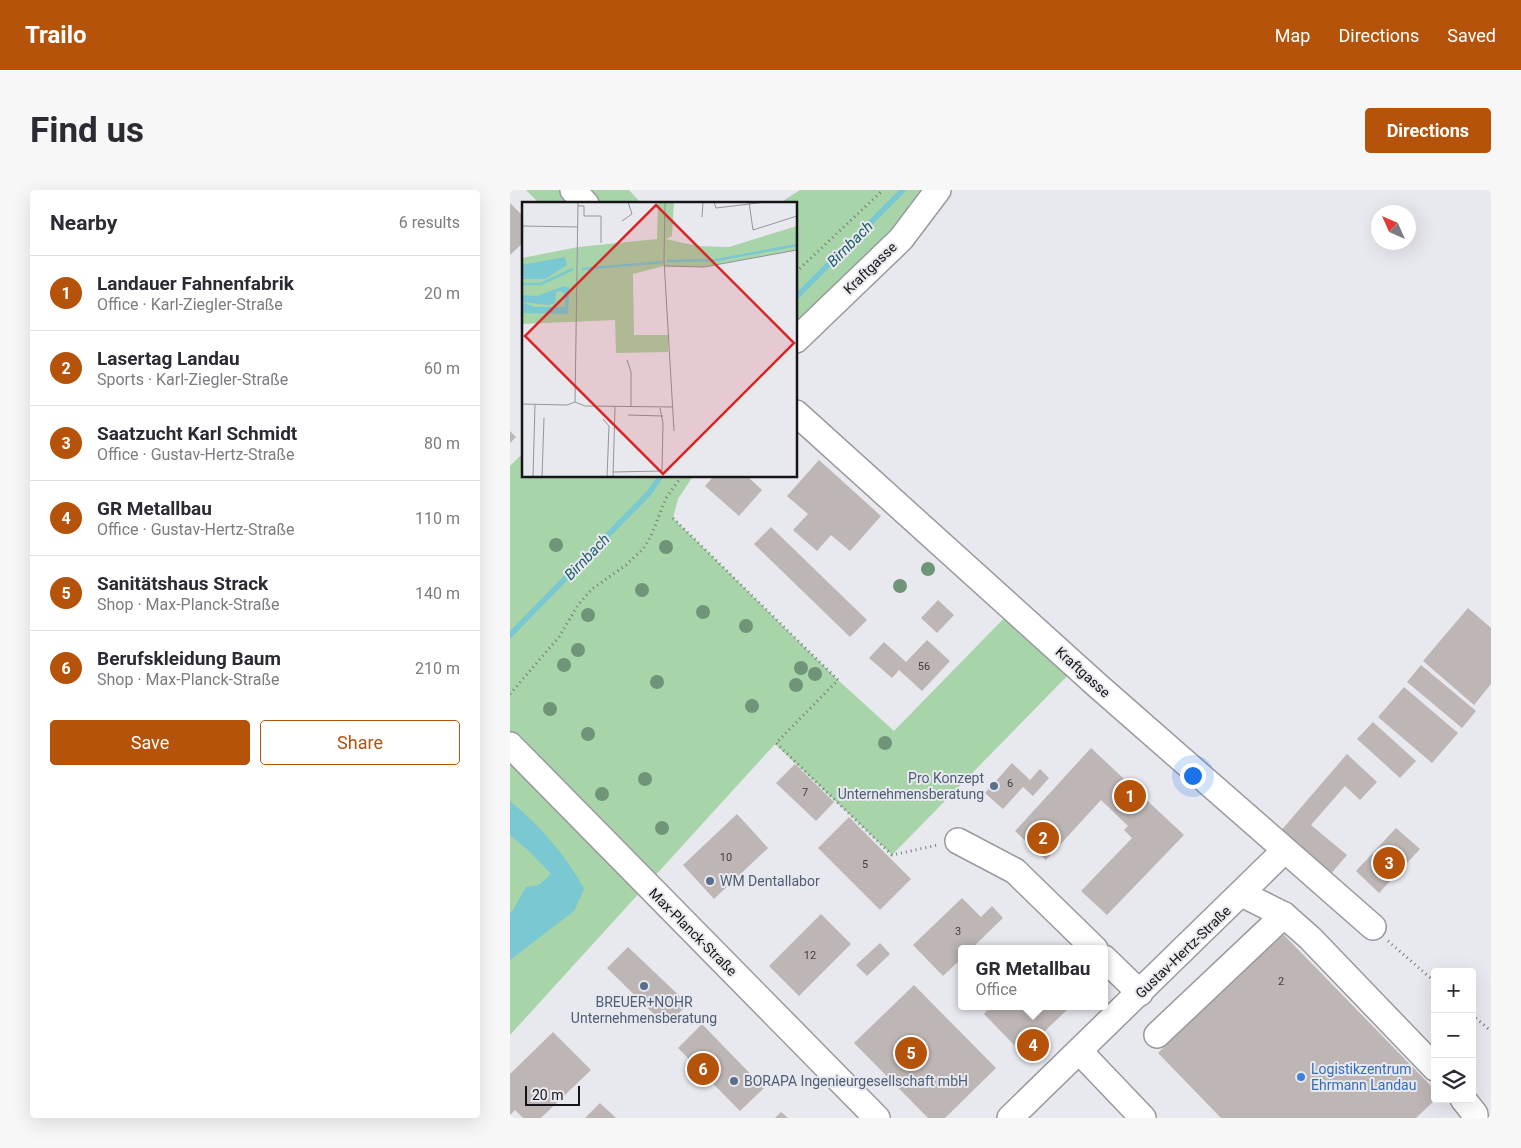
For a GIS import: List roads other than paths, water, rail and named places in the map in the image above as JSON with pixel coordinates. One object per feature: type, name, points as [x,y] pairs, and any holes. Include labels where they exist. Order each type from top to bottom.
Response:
[{"type":"street","points":[[573,190],[584,202]]},
{"type":"street","name":"Kraftgasse","points":[[798,338],[901,239],[938,190]]},
{"type":"street","name":"Kraftgasse","points":[[798,414],[1284,852],[1374,927]]},
{"type":"street","name":"Max-Planck-Straße","points":[[510,745],[877,1118]]},
{"type":"street","points":[[958,841],[1015,871],[1091,945]]},
{"type":"street","name":"Gustav-Hertz-Straße","points":[[1010,1118],[1284,852]]},
{"type":"street","points":[[1242,894],[1284,915],[1346,974],[1431,1064]]},
{"type":"street","points":[[1157,1034],[1284,915]]},
{"type":"street","points":[[1108,962],[1140,993]]},
{"type":"street","points":[[1080,1052],[1143,1118]]},
{"type":"street","points":[[1466,1103],[1475,1114],[1475,1118]]},
{"type":"water","points":[[510,801],[551,842],[569,864],[584,889],[574,911],[510,960],[510,913],[526,887],[539,885],[551,874],[510,835]]},
{"type":"waterway","name":"Birnbach","points":[[798,295],[903,190]]},
{"type":"waterway","name":"Birnbach","points":[[510,635],[649,493],[660,478]]},
{"type":"place","name":"Pro Konzept Unternehmensberatung","points":[[994,786]]},
{"type":"place","name":"Landauer Fahnenfabrik","points":[[1130,796]]},
{"type":"place","name":"Lasertag Landau","points":[[1043,838]]},
{"type":"place","name":"Saatzucht Karl Schmidt","points":[[1389,863]]},
{"type":"place","name":"WM Dentallabor","points":[[710,881]]},
{"type":"place","name":"BREUER+NOHR Unternehmensberatung","points":[[644,986]]},
{"type":"place","name":"GR Metallbau","points":[[1033,1045]]},
{"type":"place","name":"Sanitätshaus Strack","points":[[911,1053]]},
{"type":"place","name":"Berufskleidung Baum","points":[[703,1069]]},
{"type":"place","name":"Logistikzentrum Ehrmann Landau","points":[[1301,1077]]},
{"type":"place","name":"BORAPA Ingenieurgesellschaft mbH","points":[[734,1081]]}]
